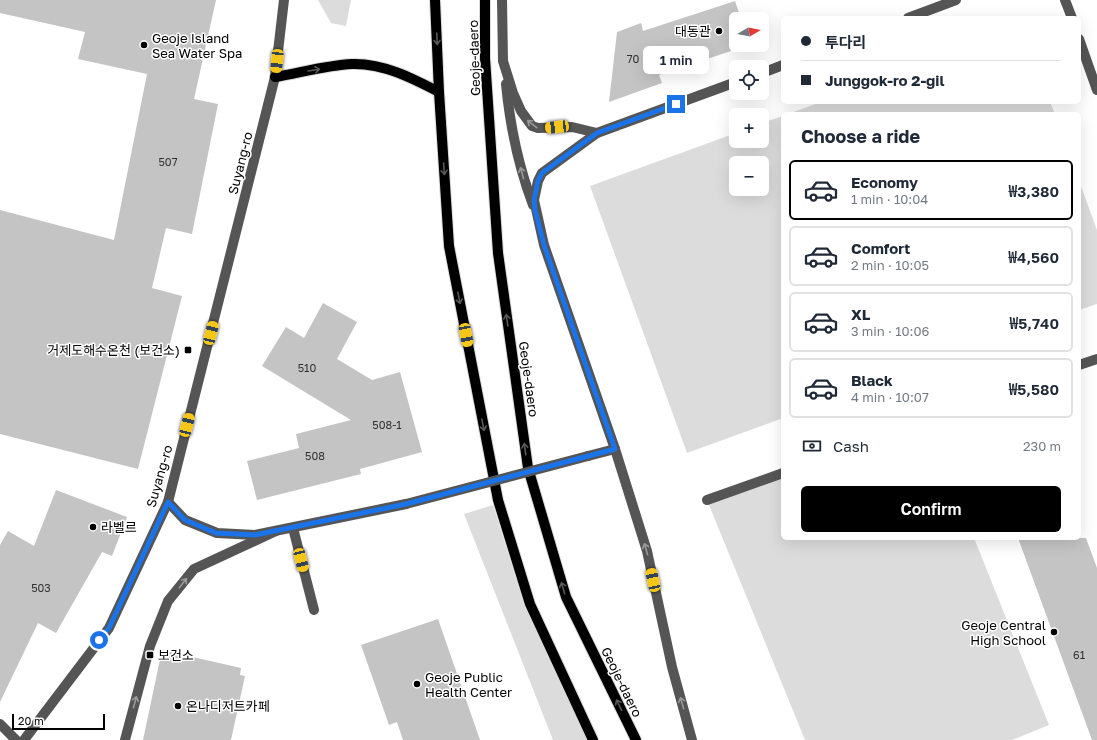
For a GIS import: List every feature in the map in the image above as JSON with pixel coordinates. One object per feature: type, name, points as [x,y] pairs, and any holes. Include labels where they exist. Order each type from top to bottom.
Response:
[{"type":"main road","points":[[435,0],[439,92],[449,246],[498,500],[530,604],[593,740]]},
{"type":"main road","name":"Geoje-daero","points":[[485,0],[485,58],[498,253],[528,468],[566,597],[636,740]]},
{"type":"main road","points":[[275,77],[352,64],[379,66],[409,76],[439,92]]},
{"type":"street","name":"Suyang-ro","points":[[24,740],[109,628],[168,502],[275,77],[284,0]]},
{"type":"street","points":[[502,0],[503,60],[514,145],[551,266],[615,449],[647,552],[672,668],[692,740]]},
{"type":"street","points":[[913,16],[956,0]]},
{"type":"street","points":[[1065,0],[1071,16]]},
{"type":"street","points":[[1081,45],[1097,90]]},
{"type":"street","points":[[503,60],[513,93],[521,111],[532,126],[538,128],[572,127],[597,133]]},
{"type":"street","points":[[769,70],[781,66]]},
{"type":"street","points":[[535,210],[534,200],[538,181],[542,173],[597,133],[729,85]]},
{"type":"street","points":[[1081,364],[1097,359]]},
{"type":"street","points":[[168,502],[185,520],[216,533],[255,535],[276,532],[406,504],[615,449]]},
{"type":"street","points":[[707,500],[781,474]]},
{"type":"street","points":[[293,528],[314,610]]},
{"type":"street","points":[[125,740],[150,646],[168,601],[194,569],[276,532]]},
{"type":"street","points":[[0,724],[16,740]]},
{"type":"shaded area","points":[[318,0],[351,0],[346,26],[331,23]]},
{"type":"shaded area","points":[[816,104],[1051,104],[1054,112],[794,112]]},
{"type":"shaded area","points":[[781,117],[781,419],[687,453],[590,186],[729,136],[729,148],[769,148],[769,121]]},
{"type":"shaded area","points":[[1081,186],[1097,230],[1097,304],[1081,309]]},
{"type":"shaded area","points":[[781,474],[781,540],[975,540],[1049,725],[1012,740],[805,740],[707,500]]},
{"type":"shaded area","points":[[493,505],[525,607],[588,740],[553,740],[464,514]]},
{"type":"building","points":[[0,0],[216,0],[194,99],[218,104],[192,234],[166,228],[152,288],[182,296],[138,469],[0,434],[0,210],[114,240],[147,74],[78,59],[85,32],[0,13]]},
{"type":"building","points":[[735,1],[739,12],[729,12],[729,52],[659,75],[662,83],[609,102],[617,32],[641,23],[643,31]]},
{"type":"building","points":[[323,303],[357,322],[337,359],[372,380],[400,372],[422,452],[360,469],[361,474],[257,500],[247,461],[299,448],[296,434],[351,420],[262,366],[286,327],[304,338]]},
{"type":"building","points":[[56,490],[127,517],[112,556],[102,552],[56,633],[38,623],[0,702],[0,545],[8,531],[34,546]]},
{"type":"building","points":[[1081,538],[1086,538],[1097,568],[1097,740],[1092,740],[1019,540],[1081,540]]},
{"type":"building","name":"Geoje Public Health Center","points":[[438,619],[480,740],[403,740],[397,722],[389,725],[361,645]]},
{"type":"building","points":[[162,650],[241,668],[240,675],[245,676],[231,740],[143,740]]},
{"type":"place","name":"대동관","points":[[719,31]]},
{"type":"place","name":"Geoje Island Sea Water Spa","points":[[144,45]]},
{"type":"place","name":"거제도해수온천 (보건소)","points":[[188,350]]},
{"type":"place","name":"라벨르","points":[[93,527]]},
{"type":"place","name":"Geoje Central High School","points":[[1054,632]]},
{"type":"place","name":"보건소","points":[[150,655]]},
{"type":"place","name":"Geoje Public Health Center","points":[[417,684]]},
{"type":"place","name":"온나디저트카페","points":[[178,706]]},
{"type":"route","points":[[99,640],[109,628],[168,502],[185,520],[216,533],[255,535],[406,504],[615,449],[544,245],[534,200],[538,181],[542,173],[597,133],[676,104]]}]
